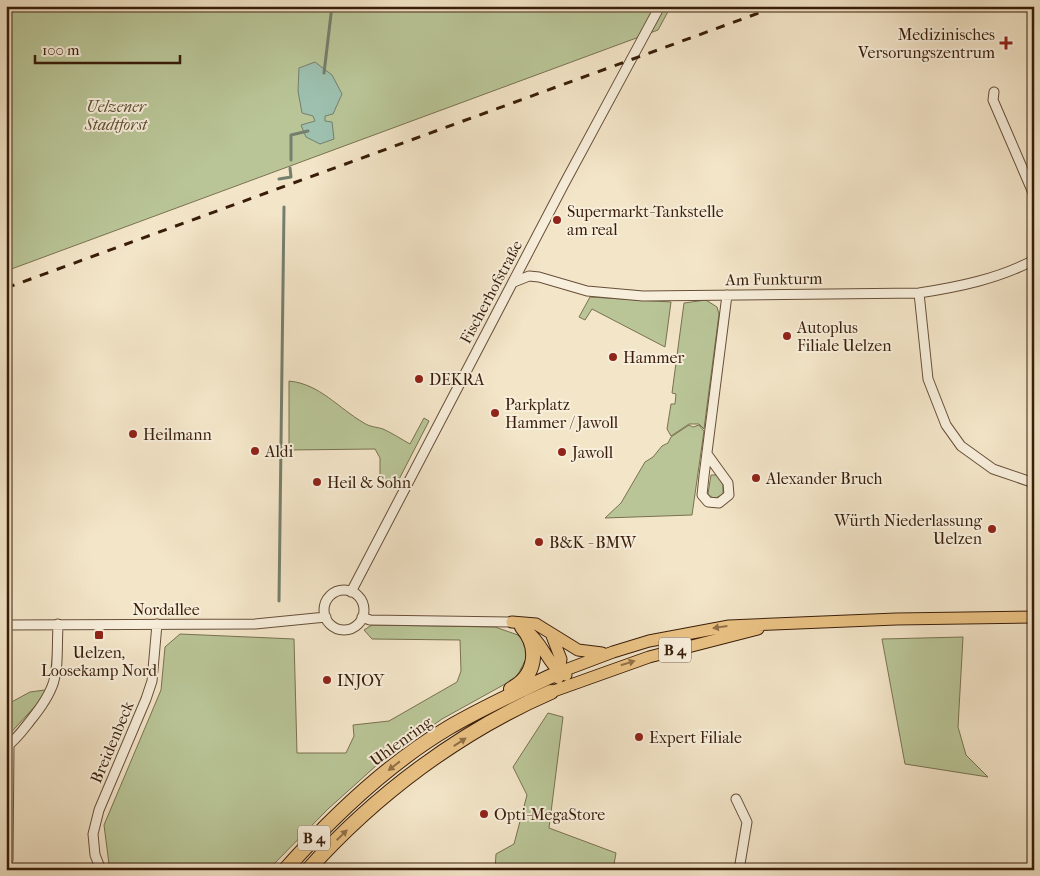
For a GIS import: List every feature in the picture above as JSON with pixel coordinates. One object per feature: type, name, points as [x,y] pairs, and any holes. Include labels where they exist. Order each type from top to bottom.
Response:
[{"type":"highway","points":[[448,728],[475,709],[517,686],[525,678],[533,664],[534,653],[528,636],[517,624]]},
{"type":"highway","name":"Uhlenring","points":[[285,870],[344,808],[448,728],[560,672]]},
{"type":"highway","name":"Uhlenring","points":[[308,870],[357,820],[419,769],[493,721],[551,692]]},
{"type":"main road","name":"B 4","points":[[560,672],[613,652],[699,630],[729,626],[769,626],[896,619],[1034,617]]},
{"type":"main road","points":[[517,624],[536,624],[551,635],[582,652],[613,652]]},
{"type":"main road","points":[[517,624],[542,644],[553,667],[560,672],[582,679]]},
{"type":"main road","name":"B 4","points":[[551,692],[582,679],[649,657],[733,637],[769,626]]},
{"type":"main road","points":[[551,635],[559,652],[560,672],[551,692]]},
{"type":"street","name":"Fischerhofstraße","points":[[351,592],[660,6]]},
{"type":"street","points":[[994,92],[993,100],[1034,195]]},
{"type":"street","name":"Am Funkturm","points":[[514,282],[529,276],[539,277],[566,286],[608,294],[919,293],[960,287],[999,275],[1034,260]]},
{"type":"street","points":[[919,293],[928,379],[946,425],[961,446],[993,469],[1034,483]]},
{"type":"street","points":[[707,454],[728,483],[729,494],[718,503],[708,502],[702,495],[707,454],[727,295]]},
{"type":"street","points":[[339,592],[351,592],[362,603],[362,618],[353,628],[342,630],[331,625],[326,618],[325,607],[330,597],[339,592]]},
{"type":"street","name":"Nordallee","points":[[6,624],[255,624],[326,618]]},
{"type":"street","points":[[362,618],[517,624]]},
{"type":"street","points":[[8,860],[8,746],[46,702],[54,686],[57,670],[58,624]]},
{"type":"street","name":"Breidenbeck","points":[[101,870],[95,854],[94,834],[99,810],[152,681],[157,624]]},
{"type":"street","points":[[736,799],[747,822],[739,870]]},
{"type":"green space","name":"Uelzener Stadtforst","points":[[6,6],[671,6],[658,30],[6,271]]},
{"type":"green space","points":[[590,297],[671,302],[665,347],[592,309],[585,320],[579,317]]},
{"type":"green space","points":[[706,300],[717,307],[719,314],[704,429],[699,424],[689,424],[671,436],[667,429],[671,404],[675,404],[676,394],[672,393],[684,303]]},
{"type":"green space","points":[[289,381],[310,387],[366,424],[383,429],[410,444],[424,418],[429,421],[394,489],[380,483],[380,458],[375,449],[289,450]]},
{"type":"green space","points":[[689,425],[693,427],[699,425],[704,431],[692,515],[605,518],[621,503],[645,462],[653,457],[662,446],[668,443],[671,437]]},
{"type":"green space","points":[[711,475],[716,475],[723,481],[723,494],[714,499],[708,494]]},
{"type":"green space","points":[[372,625],[495,627],[518,635],[524,642],[527,651],[526,659],[516,678],[442,719],[378,764],[328,809],[268,870],[114,870],[109,864],[104,825],[161,690],[165,647],[180,634],[294,639],[297,753],[346,753],[354,736],[353,725],[389,721],[457,682],[461,671],[460,640],[372,639],[364,630]]},
{"type":"green space","points":[[963,637],[958,727],[966,755],[988,777],[905,764],[882,639]]},
{"type":"green space","points":[[45,690],[48,692],[6,738],[6,705],[30,692]]},
{"type":"green space","points":[[548,713],[563,717],[549,828],[616,853],[613,870],[495,870],[496,854],[514,844],[527,795],[513,767]]},
{"type":"shaded area","points":[[315,62],[332,75],[342,94],[333,114],[325,116],[325,121],[332,122],[334,139],[320,144],[306,137],[301,125],[315,121],[313,116],[302,113],[298,91],[299,68]]},
{"type":"waterway","points":[[324,73],[332,6]]},
{"type":"waterway","points":[[291,160],[291,135],[308,131]]},
{"type":"waterway","points":[[279,179],[291,177],[290,168]]},
{"type":"waterway","points":[[279,601],[284,207]]},
{"type":"railway","points":[[6,288],[778,6]]},
{"type":"place","name":"Medizinisches Versorungszentrum","points":[[1006,43]]},
{"type":"place","name":"Supermarkt-Tankstelle am real","points":[[557,220]]},
{"type":"place","name":"Autoplus Filiale Uelzen","points":[[787,336]]},
{"type":"place","name":"Hammer","points":[[613,357]]},
{"type":"place","name":"DEKRA","points":[[419,379]]},
{"type":"place","name":"Parkplatz Hammer / Jawoll","points":[[495,413]]},
{"type":"place","name":"Heilmann","points":[[133,434]]},
{"type":"place","name":"Aldi","points":[[255,451]]},
{"type":"place","name":"Jawoll","points":[[562,452]]},
{"type":"place","name":"Alexander Bruch","points":[[756,478]]},
{"type":"place","name":"Heil & Sohn","points":[[317,482]]},
{"type":"place","name":"Würth Niederlassung Uelzen","points":[[992,529]]},
{"type":"place","name":"B&K - BMW","points":[[539,542]]},
{"type":"place","name":"Uelzen, Loosekamp Nord","points":[[99,635]]},
{"type":"place","name":"INJOY","points":[[327,680]]},
{"type":"place","name":"Expert Filiale","points":[[639,737]]},
{"type":"place","name":"Opti-MegaStore","points":[[484,814]]}]
